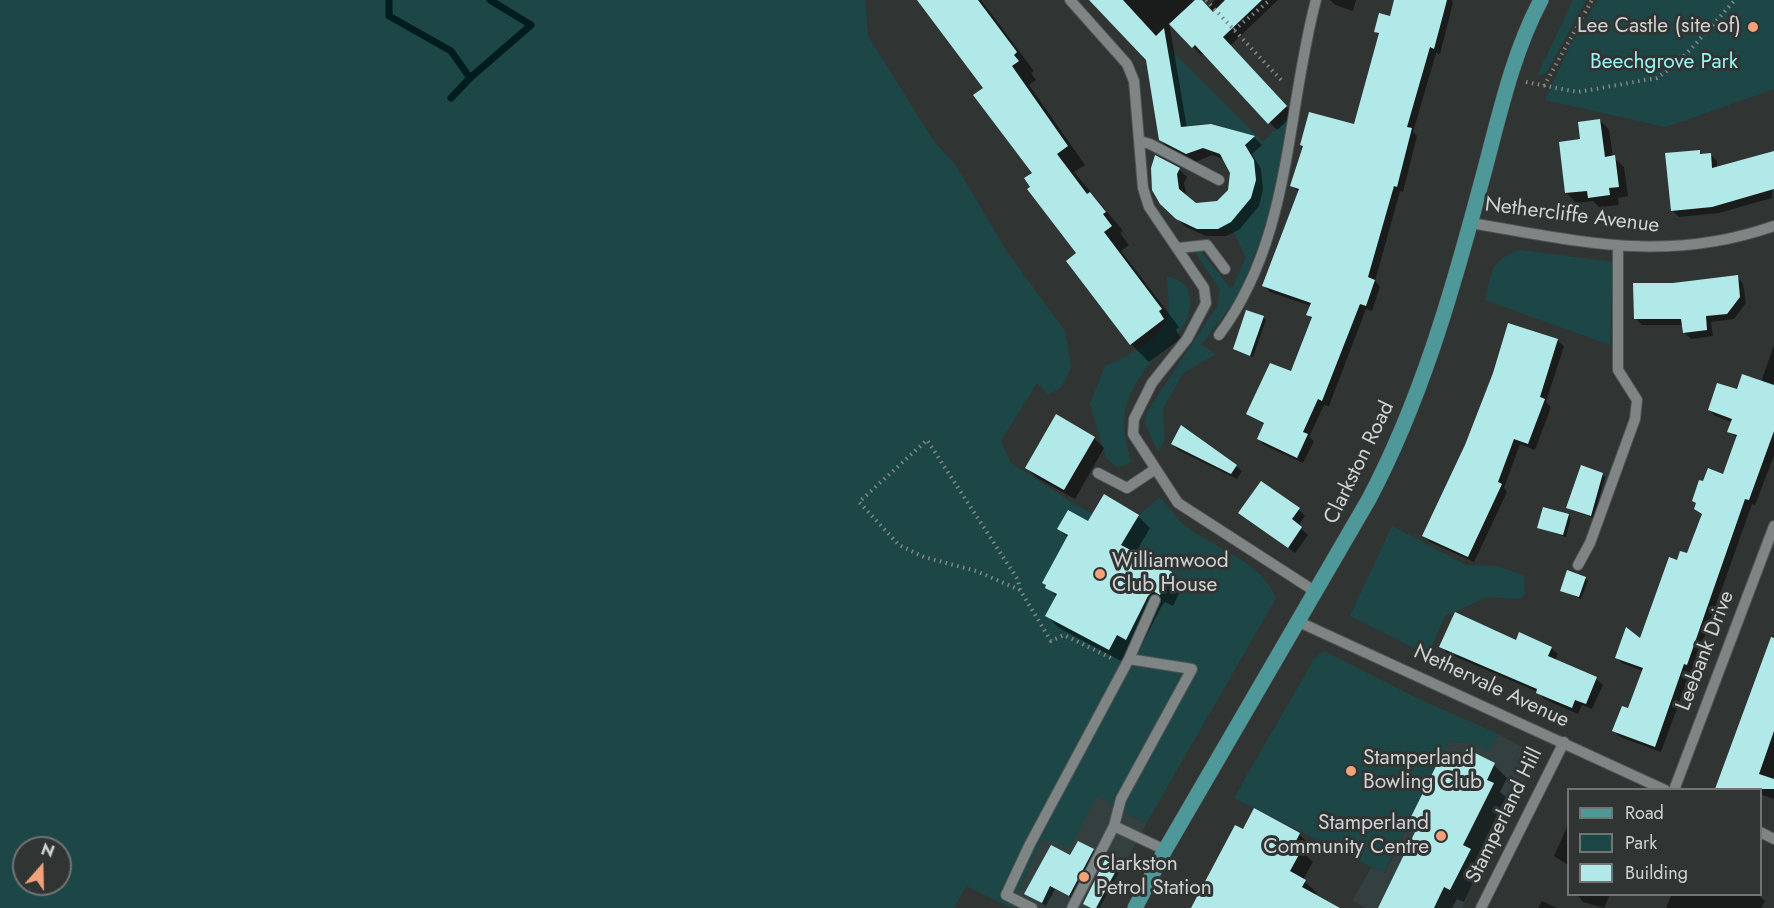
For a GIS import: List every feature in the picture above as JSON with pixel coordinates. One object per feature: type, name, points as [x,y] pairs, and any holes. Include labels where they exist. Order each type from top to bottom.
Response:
[{"type":"main road","name":"Clarkston Road","points":[[1135,908],[1165,850],[1375,489],[1406,421],[1426,368],[1471,223],[1511,79],[1528,29],[1541,0]]},
{"type":"street","points":[[1070,0],[1127,64],[1134,81],[1143,188],[1149,207],[1204,288],[1206,303],[1187,339],[1152,383],[1134,419],[1132,434],[1178,503],[1316,592]]},
{"type":"street","points":[[1219,335],[1231,319],[1251,280],[1281,198],[1316,0]]},
{"type":"street","points":[[1140,141],[1219,180]]},
{"type":"street","name":"Nethercliffe Avenue","points":[[1471,223],[1618,246],[1681,247],[1749,234],[1774,226]]},
{"type":"street","points":[[1178,248],[1207,245],[1225,269]]},
{"type":"street","points":[[1578,565],[1590,543],[1635,419],[1637,400],[1618,370],[1618,246]]},
{"type":"street","points":[[1098,473],[1127,488],[1155,470]]},
{"type":"street","name":"Leebank Drive","points":[[1674,788],[1774,526]]},
{"type":"street","points":[[1032,908],[1006,896],[1030,844],[1127,663],[1155,600]]},
{"type":"street","name":"Nethervale Avenue","points":[[1299,622],[1663,788]]},
{"type":"street","points":[[1072,908],[1114,826],[1121,799],[1192,669],[1127,663]]},
{"type":"street","name":"Stamperland Hill","points":[[1481,908],[1564,742]]},
{"type":"street","points":[[1114,826],[1165,850]]},
{"type":"path","points":[[1206,0],[1289,88]]},
{"type":"path","points":[[1234,30],[1270,0]]},
{"type":"path","points":[[1544,86],[1592,0]]},
{"type":"path","points":[[1511,79],[1578,92],[1657,78],[1678,62],[1735,0]]},
{"type":"path","points":[[1020,590],[976,571],[924,557],[899,545],[859,502],[927,440],[1018,580],[1020,590],[1051,640],[1064,635],[1127,663]]},
{"type":"shaded area","points":[[1498,734],[1526,749],[1531,759],[1530,770],[1462,908],[1367,908],[1352,901],[1371,868],[1385,873],[1449,742],[1471,743],[1490,750]]},
{"type":"shaded area","name":"Clarkston Petrol Station","points":[[1097,796],[1146,824],[1101,908],[1011,908],[1043,838]]},
{"type":"green space","points":[[0,0],[865,0],[868,36],[935,143],[955,164],[1007,252],[1065,331],[1071,367],[1061,388],[1048,394],[1037,383],[1001,441],[1011,463],[1076,505],[1128,533],[1139,515],[1159,498],[1162,499],[1187,527],[1237,557],[1260,575],[1276,598],[1146,824],[1097,796],[1070,848],[1043,839],[1011,908],[966,886],[954,908],[0,908]]},
{"type":"green space","points":[[1573,0],[1586,0],[1546,73],[1537,76]]},
{"type":"green space","name":"Beechgrove Park","points":[[1598,0],[1774,0],[1774,89],[1666,127],[1545,100],[1569,48]]},
{"type":"green space","points":[[1164,43],[1263,142],[1288,115],[1279,181],[1258,246],[1238,296],[1201,345],[1216,354],[1183,373],[1163,409],[1165,439],[1158,452],[1145,423],[1147,412],[1218,305],[1220,289],[1195,252],[1199,249],[1230,288],[1233,287],[1246,257],[1233,231],[1218,229],[1238,215],[1250,197],[1254,177],[1252,158],[1244,142],[1230,130],[1212,124],[1189,126],[1169,138],[1180,122],[1171,70],[1148,73],[1146,60]]},
{"type":"green space","points":[[1520,250],[1613,262],[1610,345],[1485,300],[1494,268],[1503,258]]},
{"type":"green space","points":[[1167,276],[1186,286],[1190,299],[1187,320],[1176,337],[1144,370],[1136,382],[1126,408],[1124,424],[1131,462],[1118,468],[1106,458],[1090,404],[1105,366],[1123,358],[1152,339],[1165,323],[1169,309]]},
{"type":"green space","points":[[1392,526],[1466,565],[1496,566],[1524,575],[1525,594],[1519,599],[1488,597],[1445,616],[1428,655],[1350,616]]},
{"type":"green space","points":[[1326,652],[1417,698],[1498,734],[1490,751],[1471,743],[1449,742],[1384,873],[1234,798],[1314,659]]},
{"type":"building","points":[[917,0],[978,0],[1017,52],[1014,55],[1019,61],[1012,66],[1068,146],[1057,154],[1087,194],[1090,192],[1106,212],[1103,214],[1112,226],[1104,232],[1162,309],[1159,311],[1164,319],[1130,345],[1066,261],[1076,253],[1027,189],[1030,187],[1024,178],[1032,173],[973,95],[983,88]]},
{"type":"building","points":[[1089,0],[1123,0],[1156,36],[1164,28],[1181,127],[1211,124],[1255,136],[1245,145],[1254,160],[1256,180],[1251,198],[1231,222],[1218,229],[1197,229],[1176,219],[1160,204],[1152,190],[1151,168],[1155,155],[1180,168],[1177,174],[1179,189],[1196,203],[1217,201],[1228,190],[1230,173],[1220,154],[1203,148],[1186,154],[1159,140],[1146,60]]},
{"type":"building","points":[[1195,0],[1202,0],[1213,12],[1225,0],[1262,0],[1223,37],[1287,106],[1268,124],[1195,45],[1192,48],[1169,24]]},
{"type":"building","points":[[1394,0],[1447,0],[1434,49],[1430,47],[1407,127],[1412,128],[1397,187],[1394,186],[1368,277],[1375,280],[1366,306],[1360,304],[1322,401],[1318,399],[1303,432],[1308,434],[1297,458],[1257,439],[1264,423],[1246,414],[1270,363],[1291,371],[1312,317],[1306,315],[1311,303],[1262,286],[1299,189],[1290,186],[1303,146],[1300,145],[1309,112],[1354,124],[1379,33],[1374,32],[1379,13],[1390,16]]},
{"type":"building","points":[[1600,119],[1605,157],[1615,155],[1619,187],[1609,188],[1610,195],[1588,198],[1587,191],[1565,193],[1559,142],[1580,139],[1578,122]]},
{"type":"building","points":[[1700,150],[1700,154],[1711,153],[1712,168],[1774,151],[1774,189],[1712,207],[1671,211],[1665,153]]},
{"type":"building","points":[[1738,275],[1740,297],[1727,314],[1706,316],[1707,330],[1683,333],[1681,319],[1634,319],[1633,283],[1673,283]]},
{"type":"building","points":[[1246,310],[1264,316],[1250,356],[1233,349]]},
{"type":"building","points":[[1508,323],[1558,339],[1540,397],[1545,399],[1528,444],[1514,439],[1498,482],[1502,484],[1468,557],[1422,536],[1465,445],[1493,373]]},
{"type":"building","points":[[1742,374],[1774,385],[1774,431],[1749,500],[1745,499],[1687,665],[1684,664],[1655,747],[1612,731],[1622,706],[1628,708],[1643,668],[1615,658],[1626,627],[1640,638],[1669,557],[1677,560],[1680,551],[1687,553],[1702,514],[1694,509],[1696,503],[1692,501],[1699,480],[1703,481],[1708,468],[1723,474],[1737,435],[1727,432],[1732,419],[1708,410],[1717,383],[1737,389]]},
{"type":"building","points":[[1056,414],[1095,437],[1064,490],[1025,468]]},
{"type":"building","points":[[1181,425],[1237,465],[1231,474],[1171,444]]},
{"type":"building","points":[[1581,465],[1603,473],[1591,516],[1566,508]]},
{"type":"building","points":[[1261,481],[1300,508],[1292,519],[1302,527],[1288,548],[1238,513]]},
{"type":"building","name":"Williamwood Club House","points":[[1104,494],[1139,515],[1121,545],[1172,572],[1160,595],[1153,591],[1148,596],[1126,640],[1117,635],[1109,650],[1045,616],[1057,594],[1045,588],[1046,585],[1042,583],[1068,535],[1057,529],[1068,510],[1088,521]]},
{"type":"building","points":[[1543,507],[1569,514],[1563,535],[1537,528]]},
{"type":"building","points":[[1567,570],[1586,577],[1579,597],[1560,591]]},
{"type":"building","points":[[1455,612],[1516,640],[1519,632],[1552,647],[1548,656],[1597,677],[1586,704],[1575,700],[1572,708],[1536,693],[1537,689],[1439,647]]},
{"type":"building","points":[[1771,637],[1774,638],[1774,731],[1759,774],[1774,779],[1774,789],[1715,788]]},
{"type":"building","name":"Stamperland Community Centre","points":[[1467,749],[1495,763],[1487,780],[1494,783],[1463,845],[1471,849],[1450,890],[1444,887],[1434,908],[1378,908],[1418,826],[1409,821],[1441,756],[1459,765]]},
{"type":"building","points":[[1254,808],[1300,833],[1294,845],[1302,849],[1290,871],[1306,880],[1302,887],[1340,908],[1191,908],[1235,825],[1243,829]]},
{"type":"building","points":[[1078,841],[1094,849],[1069,896],[1050,886],[1042,903],[1024,894],[1051,845],[1070,855]]},
{"type":"building","points":[[1107,856],[1120,863],[1096,908],[1091,908],[1083,904]]},
{"type":"waterway","points":[[389,0],[389,16],[451,51],[470,78],[451,98]]},
{"type":"waterway","points":[[470,78],[531,25],[490,0]]},
{"type":"place","name":"Lee Castle (site of)","points":[[1753,27]]},
{"type":"place","name":"Williamwood Club House","points":[[1100,574]]},
{"type":"place","name":"Stamperland Bowling Club","points":[[1351,771]]},
{"type":"place","name":"Stamperland Community Centre","points":[[1441,836]]},
{"type":"place","name":"Clarkston Petrol Station","points":[[1084,877]]}]
